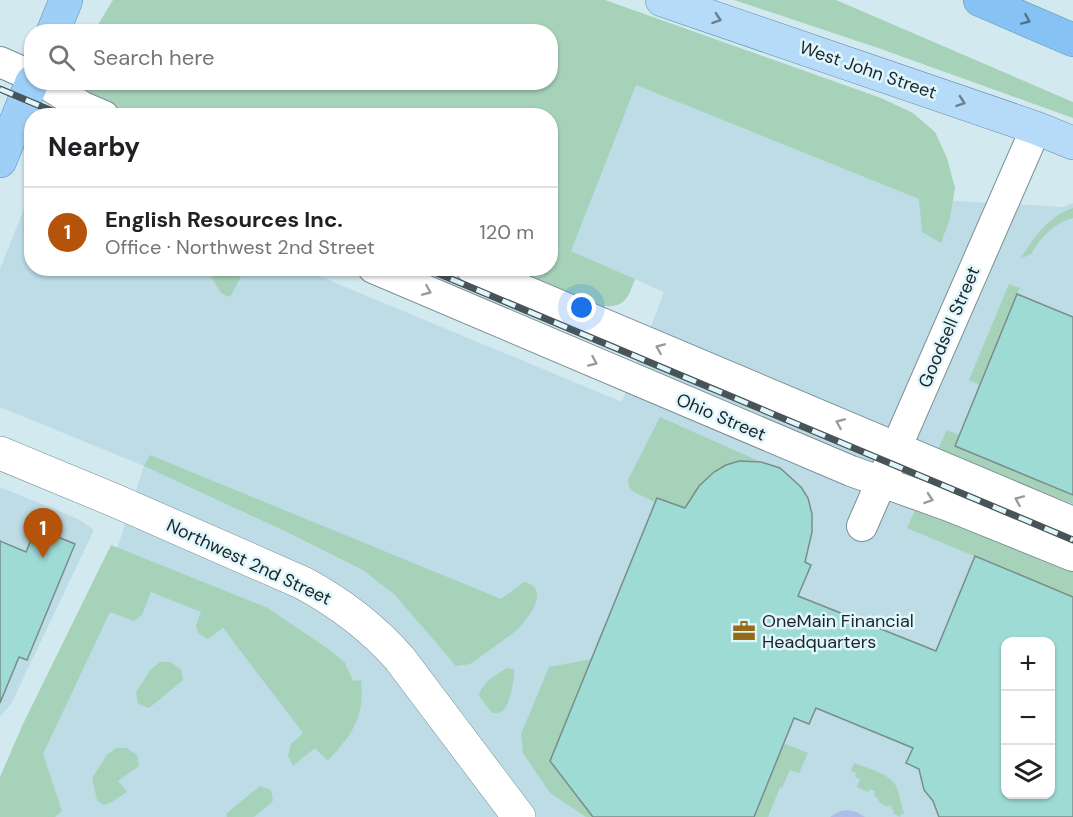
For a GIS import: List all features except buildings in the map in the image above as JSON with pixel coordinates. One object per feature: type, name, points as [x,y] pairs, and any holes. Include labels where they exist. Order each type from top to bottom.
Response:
[{"type":"highway","points":[[56,24],[66,0]]},
{"type":"highway","points":[[980,0],[1073,40]]},
{"type":"highway","points":[[0,161],[28,90]]},
{"type":"main road","name":"West John Street","points":[[662,0],[1036,128],[1073,143]]},
{"type":"main road","name":"Northwest 2nd Street","points":[[0,453],[261,564],[332,598],[383,640],[400,659],[519,817]]},
{"type":"street","points":[[0,62],[24,72]]},
{"type":"street","points":[[56,90],[85,108]]},
{"type":"street","name":"Goodsell Street","points":[[862,526],[1036,128]]},
{"type":"street","name":"Ohio Street","points":[[392,276],[647,386],[882,483],[949,506],[1073,556]]},
{"type":"street","points":[[490,276],[1073,522]]},
{"type":"shaded area","points":[[635,84],[920,199],[1063,207],[1073,203],[1073,817],[24,817],[15,799],[115,555],[144,466],[0,407],[0,269],[24,209],[24,276],[319,276],[622,402],[664,292],[571,251]]},
{"type":"shaded area","points":[[0,487],[78,519],[94,530],[11,704],[0,717]]},
{"type":"green space","points":[[113,0],[605,0],[881,98],[913,113],[935,132],[947,158],[955,188],[950,218],[941,243],[922,232],[919,199],[636,85],[571,251],[635,279],[629,295],[621,303],[606,306],[591,304],[558,294],[515,276],[558,276],[558,108],[103,108],[82,100],[76,90],[558,90],[558,24],[98,24]]},
{"type":"green space","points":[[734,0],[836,0],[1073,102],[1073,118],[881,49]]},
{"type":"green space","points":[[1073,208],[1073,218],[1054,227],[1043,237],[1031,254],[1020,259],[1049,222]]},
{"type":"green space","points":[[210,276],[241,276],[230,297],[221,293]]},
{"type":"green space","points":[[1009,284],[1020,288],[980,385],[969,380]]},
{"type":"green space","points":[[660,417],[761,462],[735,464],[715,471],[700,486],[687,509],[657,498],[655,502],[634,492],[629,487],[628,480]]},
{"type":"green space","points":[[947,430],[959,435],[955,447],[1073,495],[1073,504],[938,449]]},
{"type":"green space","points":[[150,455],[501,599],[524,582],[531,585],[537,593],[535,605],[520,627],[508,637],[470,664],[456,666],[395,595],[363,570],[144,466]]},
{"type":"green space","points":[[919,502],[1073,567],[1073,597],[907,528]]},
{"type":"green space","points":[[111,545],[268,608],[345,663],[353,681],[361,680],[361,705],[350,734],[328,761],[315,748],[293,766],[288,756],[291,744],[303,733],[223,628],[208,639],[199,634],[196,626],[201,612],[151,592],[142,615],[134,621],[110,612],[43,754],[62,811],[55,817],[0,817],[0,777],[23,724]]},
{"type":"green space","points":[[591,659],[550,760],[593,817],[586,817],[550,793],[523,753],[521,734],[549,667]]},
{"type":"green space","points":[[160,662],[170,662],[181,669],[183,680],[149,708],[138,704],[136,692],[151,669]]},
{"type":"green space","points":[[507,668],[514,669],[509,700],[502,711],[492,713],[479,696],[490,679]]},
{"type":"green space","points":[[773,739],[808,753],[799,773],[790,770],[782,788],[780,787],[768,817],[740,817]]},
{"type":"green space","points":[[116,748],[126,748],[137,755],[139,766],[118,781],[127,792],[103,805],[97,800],[92,778],[107,755]]},
{"type":"green space","points":[[854,763],[892,780],[896,785],[905,815],[902,813],[900,817],[893,813],[891,805],[888,807],[878,802],[879,799],[874,796],[875,791],[870,789],[868,792],[857,787],[860,779],[855,777],[856,773],[851,771]]},
{"type":"green space","points":[[260,786],[271,790],[273,801],[254,817],[227,817],[226,814]]},
{"type":"water","points":[[848,810],[865,817],[830,817],[840,811]]},
{"type":"railway","points":[[0,89],[45,108]]},
{"type":"railway","points":[[444,276],[1073,540]]},
{"type":"place","name":"English Resources Inc.","points":[[43,558]]},
{"type":"place","name":"OneMain Financial Headquarters","points":[[744,631]]}]
